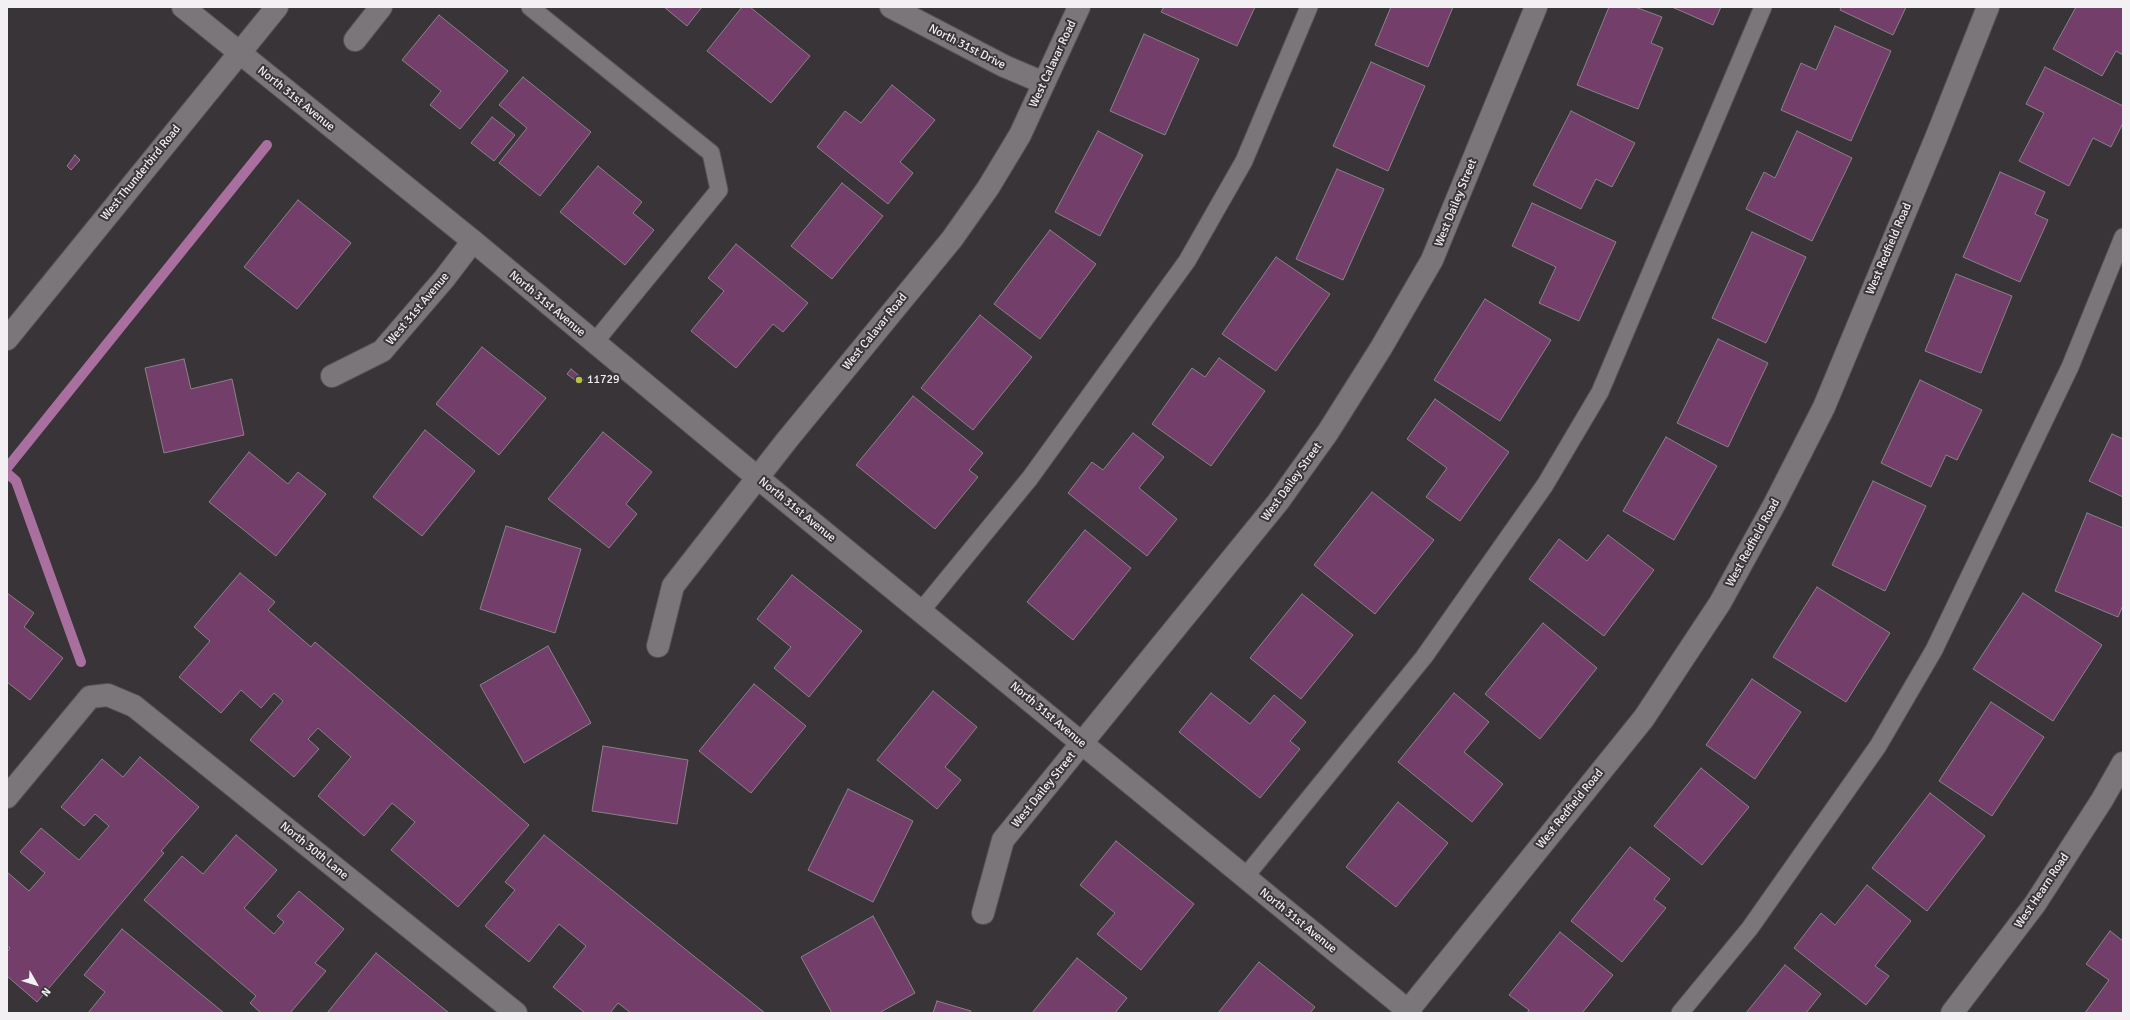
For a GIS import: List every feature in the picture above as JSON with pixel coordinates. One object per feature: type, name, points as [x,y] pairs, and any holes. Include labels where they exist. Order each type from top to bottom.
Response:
[{"type":"street","name":"North 31st Avenue","points":[[183,7],[473,241],[594,343],[1408,1012]]},
{"type":"street","name":"West Thunderbird Road","points":[[7,339],[276,7]]},
{"type":"street","points":[[355,40],[381,7]]},
{"type":"street","name":"North 31st Drive","points":[[892,7],[1004,66],[1044,83]]},
{"type":"street","name":"West Calavar Road","points":[[658,646],[673,586],[758,478],[952,239],[988,188],[1020,135],[1079,7]]},
{"type":"street","name":"West Dailey Street","points":[[983,913],[1003,840],[1198,603],[1278,502],[1328,432],[1381,348],[1432,260],[1536,7]]},
{"type":"street","name":"West Redfield Road","points":[[1408,1012],[1644,718],[1720,602],[1774,505],[1824,407],[1936,138],[1988,7]]},
{"type":"street","name":"West 31st Avenue","points":[[332,376],[382,351],[444,279],[473,241]]},
{"type":"street","name":"North 30th Lane","points":[[7,798],[90,697],[108,695],[134,706],[512,1012]]},
{"type":"street","name":"West Hearn Road","points":[[1952,1013],[2035,904],[2102,800],[2123,763]]},
{"type":"lane","points":[[530,7],[711,153],[719,190],[594,343]]},
{"type":"lane","points":[[921,611],[1030,478],[1187,261],[1244,161],[1310,7]]},
{"type":"lane","points":[[1245,877],[1424,657],[1553,471],[1600,392],[1763,7]]},
{"type":"lane","points":[[1680,1013],[1750,928],[1878,746],[1934,650],[2070,367],[2123,237]]},
{"type":"building","points":[[664,7],[702,7],[687,26]]},
{"type":"building","points":[[742,7],[750,7],[810,56],[771,103],[707,51]]},
{"type":"building","points":[[1164,7],[1255,7],[1237,46],[1161,12]]},
{"type":"building","points":[[1391,7],[1453,7],[1428,67],[1375,45]]},
{"type":"building","points":[[1609,7],[1635,7],[1662,17],[1651,43],[1663,48],[1638,109],[1577,85]]},
{"type":"building","points":[[1672,7],[1721,7],[1713,25]]},
{"type":"building","points":[[1841,7],[1906,7],[1893,35],[1840,10]]},
{"type":"building","points":[[2076,7],[2123,7],[2123,55],[2116,51],[2102,76],[2053,49]]},
{"type":"building","points":[[439,15],[508,71],[460,129],[430,105],[441,91],[402,60]]},
{"type":"building","points":[[1835,26],[1891,51],[1851,141],[1781,110],[1801,63],[1816,70]]},
{"type":"building","points":[[1144,34],[1199,59],[1165,135],[1110,111]]},
{"type":"building","points":[[1371,62],[1425,86],[1388,171],[1333,146]]},
{"type":"building","points":[[2045,67],[2123,106],[2123,123],[2111,147],[2093,138],[2069,186],[2019,161],[2044,113],[2026,104]]},
{"type":"building","points":[[523,77],[591,132],[540,196],[499,163],[527,128],[499,105]]},
{"type":"building","points":[[892,85],[935,120],[900,162],[913,173],[888,204],[817,147],[845,111],[861,123]]},
{"type":"building","points":[[1571,111],[1635,143],[1612,187],[1596,179],[1581,209],[1533,185]]},
{"type":"building","points":[[492,117],[515,135],[494,161],[471,143]]},
{"type":"building","points":[[1098,131],[1143,155],[1100,236],[1055,212]]},
{"type":"building","points":[[1797,131],[1852,158],[1812,241],[1746,209],[1764,172],[1775,178]]},
{"type":"building","points":[[75,155],[80,160],[71,170],[67,166]]},
{"type":"building","points":[[598,166],[642,202],[633,213],[654,230],[625,265],[560,212]]},
{"type":"building","points":[[1337,169],[1384,189],[1343,280],[1296,259]]},
{"type":"building","points":[[2000,172],[2045,192],[2035,214],[2048,220],[2020,282],[1963,257]]},
{"type":"building","points":[[842,183],[883,216],[832,279],[791,246]]},
{"type":"building","points":[[298,200],[351,243],[297,309],[244,267]]},
{"type":"building","points":[[1532,203],[1616,242],[1579,321],[1539,303],[1556,267],[1512,246]]},
{"type":"building","points":[[1050,230],[1096,264],[1040,339],[994,304]]},
{"type":"building","points":[[1752,232],[1806,257],[1766,343],[1712,318]]},
{"type":"building","points":[[736,244],[808,303],[783,332],[773,324],[736,368],[691,331],[724,291],[708,278]]},
{"type":"building","points":[[1276,257],[1330,294],[1276,371],[1222,334]]},
{"type":"building","points":[[1956,274],[2012,296],[1981,373],[1925,351]]},
{"type":"building","points":[[1485,299],[1551,340],[1500,421],[1434,380]]},
{"type":"building","points":[[980,315],[1032,357],[973,430],[921,388]]},
{"type":"building","points":[[1718,339],[1768,363],[1728,447],[1677,423]]},
{"type":"building","points":[[482,347],[546,398],[499,455],[436,404]]},
{"type":"building","points":[[1219,358],[1265,391],[1211,466],[1152,424],[1192,368],[1205,377]]},
{"type":"building","points":[[184,359],[191,389],[232,379],[244,435],[164,453],[145,368]]},
{"type":"building","points":[[571,369],[584,380],[580,384],[567,374]]},
{"type":"building","points":[[1920,380],[1982,410],[1957,460],[1946,455],[1931,487],[1881,463]]},
{"type":"building","points":[[913,396],[983,453],[969,470],[978,477],[935,529],[856,465]]},
{"type":"building","points":[[1435,399],[1509,452],[1460,521],[1426,497],[1447,468],[1407,439]]},
{"type":"building","points":[[425,430],[475,471],[422,536],[373,497]]},
{"type":"building","points":[[603,432],[652,472],[626,504],[637,514],[609,548],[548,499]]},
{"type":"building","points":[[1133,433],[1164,457],[1139,488],[1177,519],[1147,556],[1068,493],[1092,462],[1103,470]]},
{"type":"building","points":[[2112,434],[2123,439],[2123,497],[2089,481]]},
{"type":"building","points":[[1666,437],[1717,466],[1674,540],[1623,511]]},
{"type":"building","points":[[249,452],[288,484],[298,472],[326,494],[276,556],[209,502]]},
{"type":"building","points":[[1873,481],[1926,506],[1885,591],[1832,565]]},
{"type":"building","points":[[1372,492],[1434,540],[1375,614],[1314,565]]},
{"type":"building","points":[[2087,513],[2123,528],[2123,605],[2118,617],[2055,591]]},
{"type":"building","points":[[506,526],[581,549],[555,633],[480,609]]},
{"type":"building","points":[[1085,530],[1131,568],[1073,640],[1027,602]]},
{"type":"building","points":[[1608,535],[1654,570],[1604,636],[1529,579],[1559,539],[1587,561]]},
{"type":"building","points":[[240,573],[275,602],[268,610],[311,647],[315,642],[529,825],[458,907],[391,850],[415,822],[392,803],[364,836],[318,796],[351,757],[318,728],[308,739],[319,749],[294,777],[250,740],[283,701],[274,693],[261,708],[241,690],[221,713],[179,677],[210,641],[194,627]]},
{"type":"building","points":[[792,575],[862,631],[809,697],[774,668],[791,647],[757,619]]},
{"type":"building","points":[[1817,587],[1890,633],[1846,702],[1773,657]]},
{"type":"building","points":[[7,593],[34,613],[24,627],[63,658],[30,700],[7,682]]},
{"type":"building","points":[[2023,593],[2102,645],[2053,721],[1973,669]]},
{"type":"building","points":[[1302,594],[1353,635],[1301,699],[1250,658]]},
{"type":"building","points":[[1543,623],[1597,668],[1540,739],[1485,694]]},
{"type":"building","points":[[548,646],[591,723],[524,763],[480,685]]},
{"type":"building","points":[[1752,679],[1801,712],[1755,779],[1706,745]]},
{"type":"building","points":[[754,684],[806,726],[751,793],[699,751]]},
{"type":"building","points":[[933,691],[977,727],[945,767],[961,780],[937,809],[877,760]]},
{"type":"building","points":[[1211,693],[1250,724],[1274,695],[1306,722],[1290,741],[1300,749],[1260,798],[1179,732]]},
{"type":"building","points":[[1454,693],[1489,722],[1464,752],[1503,784],[1472,822],[1398,762]]},
{"type":"building","points":[[1991,702],[2044,737],[1992,816],[1939,781]]},
{"type":"building","points":[[603,746],[688,760],[677,824],[592,811]]},
{"type":"building","points":[[140,757],[199,807],[161,851],[164,853],[37,1002],[7,976],[7,952],[10,948],[7,946],[7,872],[29,891],[45,873],[20,852],[41,828],[79,860],[109,826],[95,814],[84,826],[61,807],[102,759],[123,777]]},
{"type":"building","points":[[1701,768],[1749,807],[1702,865],[1654,826]]},
{"type":"building","points":[[848,789],[913,821],[873,902],[808,870]]},
{"type":"building","points":[[1930,793],[1985,836],[1927,911],[1872,868]]},
{"type":"building","points":[[1398,802],[1448,843],[1396,907],[1346,867]]},
{"type":"building","points":[[236,835],[277,870],[244,908],[274,934],[284,922],[277,916],[299,891],[344,929],[315,963],[326,971],[290,1013],[261,1013],[250,1003],[256,996],[144,900],[182,856],[203,874]]},
{"type":"building","points":[[544,835],[765,1013],[631,1013],[618,1003],[610,1013],[585,1013],[553,987],[586,946],[559,924],[529,962],[485,926],[515,890],[505,882]]},
{"type":"building","points":[[1116,841],[1194,904],[1141,970],[1097,934],[1115,913],[1080,885]]},
{"type":"building","points":[[1630,847],[1670,879],[1654,899],[1666,908],[1622,962],[1571,921]]},
{"type":"building","points":[[1867,885],[1911,921],[1875,966],[1889,976],[1866,1005],[1794,948],[1821,913],[1835,925]]},
{"type":"building","points":[[873,916],[915,993],[879,1013],[832,1013],[801,957]]},
{"type":"building","points":[[122,929],[224,1013],[88,1013],[105,992],[84,975]]},
{"type":"building","points":[[2110,931],[2123,941],[2123,1013],[2085,1013],[2109,980],[2086,964]]},
{"type":"building","points":[[1560,932],[1613,975],[1582,1013],[1527,1013],[1529,1010],[1509,995]]},
{"type":"building","points":[[376,953],[449,1013],[327,1013]]},
{"type":"building","points":[[1077,958],[1127,998],[1115,1013],[1032,1013]]},
{"type":"building","points":[[1259,962],[1315,1007],[1310,1013],[1218,1013]]},
{"type":"building","points":[[1785,965],[1821,994],[1806,1013],[1746,1013]]},
{"type":"building","points":[[937,1001],[971,1011],[970,1013],[933,1013]]},
{"type":"waterway","points":[[7,468],[267,145]]},
{"type":"waterway","points":[[7,473],[16,481],[81,662]]},
{"type":"place","name":"11729","points":[[579,380]]}]
